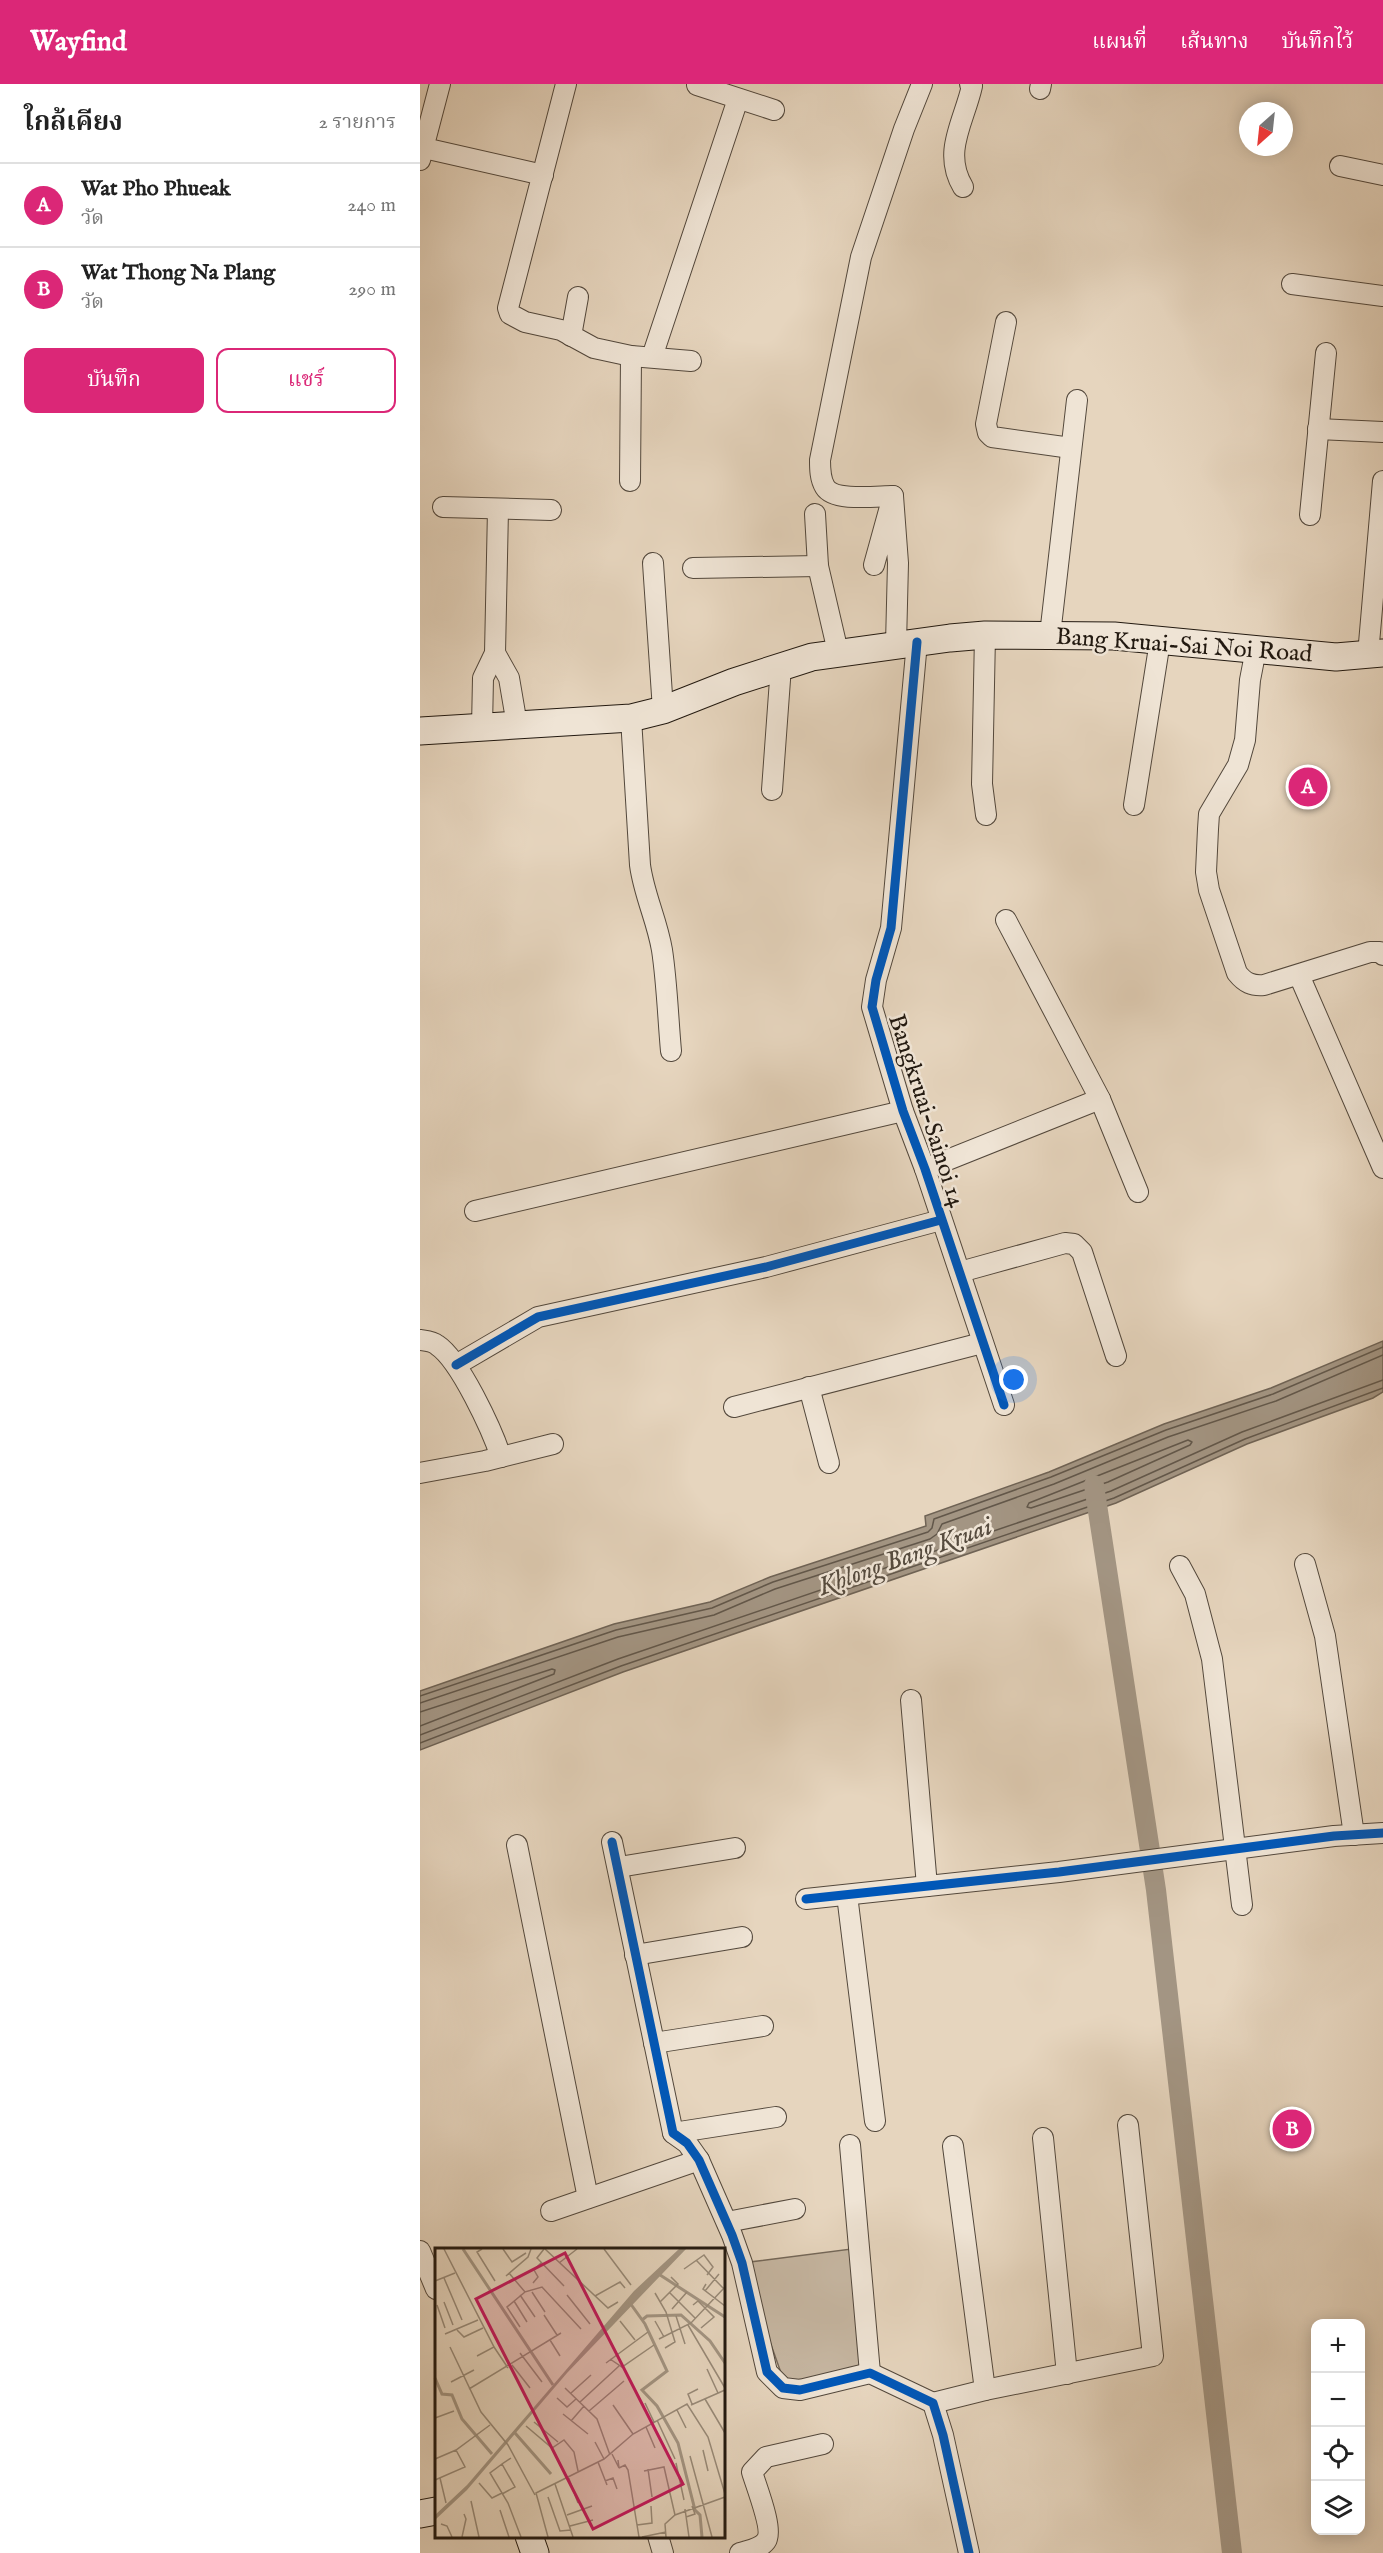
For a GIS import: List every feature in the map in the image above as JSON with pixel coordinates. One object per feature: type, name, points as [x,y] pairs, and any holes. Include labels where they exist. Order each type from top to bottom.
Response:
[{"type":"main road","name":"Bang Kruai-Sai Noi Road","points":[[420,731],[631,718],[663,710],[781,666],[838,652],[985,635],[1114,636],[1336,657],[1376,654]]},
{"type":"main road","points":[[420,2514],[435,2511]]},
{"type":"main road","points":[[530,2538],[535,2553]]},
{"type":"street","points":[[440,84],[422,154],[543,175]]},
{"type":"street","points":[[566,84],[508,308],[514,318],[550,326],[594,348],[631,356],[692,361]]},
{"type":"street","points":[[874,565],[893,496],[849,497],[829,492],[822,480],[820,460],[861,257],[900,139],[922,84]]},
{"type":"street","points":[[963,187],[956,175],[953,161],[954,144],[972,86],[970,84]]},
{"type":"street","points":[[697,85],[774,111]]},
{"type":"street","points":[[652,357],[738,99]]},
{"type":"street","points":[[1340,166],[1383,175]]},
{"type":"street","points":[[1292,284],[1383,296]]},
{"type":"street","points":[[571,336],[578,297]]},
{"type":"street","points":[[1006,322],[986,424],[988,432],[993,437],[1071,448]]},
{"type":"street","points":[[1310,515],[1326,352]]},
{"type":"street","points":[[630,481],[631,356]]},
{"type":"street","points":[[1050,635],[1077,400]]},
{"type":"street","points":[[1318,429],[1383,432]]},
{"type":"street","points":[[1376,654],[1383,481]]},
{"type":"street","name":"Bangkruai-Sainoi 14","points":[[893,496],[907,643],[891,928],[876,980],[872,1007],[903,1111],[925,1169],[1004,1405]]},
{"type":"street","points":[[443,507],[551,510]]},
{"type":"street","points":[[482,727],[483,678],[495,653],[498,509]]},
{"type":"street","points":[[815,514],[818,566],[838,652]]},
{"type":"street","points":[[653,562],[663,710]]},
{"type":"street","points":[[693,568],[818,566]]},
{"type":"street","points":[[985,635],[982,784],[986,815]]},
{"type":"street","points":[[1134,806],[1160,641]]},
{"type":"street","points":[[1256,649],[1250,680],[1245,740],[1238,765],[1209,814],[1206,872],[1209,890],[1237,973],[1255,986],[1299,975],[1370,952],[1380,952],[1383,955]]},
{"type":"street","points":[[495,653],[509,678],[517,725]]},
{"type":"street","points":[[772,790],[781,666]]},
{"type":"street","points":[[631,718],[641,877],[662,951],[671,1051]]},
{"type":"street","points":[[1006,920],[1100,1098],[1138,1192]]},
{"type":"street","points":[[1299,975],[1383,1168]]},
{"type":"street","points":[[925,1169],[1021,1128],[1100,1098]]},
{"type":"street","points":[[475,1211],[903,1111]]},
{"type":"street","points":[[456,1365],[538,1317],[766,1267],[941,1220]]},
{"type":"street","points":[[960,1272],[1065,1243],[1074,1244],[1082,1252],[1116,1356]]},
{"type":"street","points":[[420,1340],[431,1341],[440,1346],[456,1365],[496,1441],[501,1457]]},
{"type":"street","points":[[734,1407],[982,1343]]},
{"type":"street","points":[[809,1386],[829,1463]]},
{"type":"street","points":[[420,1473],[553,1444]]},
{"type":"street","points":[[1305,1564],[1325,1636],[1354,1835]]},
{"type":"street","points":[[1180,1566],[1196,1594],[1212,1659],[1242,1905]]},
{"type":"street","points":[[911,1700],[927,1886]]},
{"type":"street","points":[[806,1899],[1383,1833]]},
{"type":"street","points":[[612,1842],[673,2133],[687,2143],[699,2160],[727,2222],[742,2264],[767,2372],[783,2388],[800,2390],[870,2373],[933,2403],[985,2390],[1151,2358],[1154,2353],[1128,2125]]},
{"type":"street","points":[[517,1845],[588,2198]]},
{"type":"street","points":[[619,1867],[735,1848]]},
{"type":"street","points":[[847,1895],[875,2121]]},
{"type":"street","points":[[635,1955],[742,1937]]},
{"type":"street","points":[[654,2043],[764,2025]]},
{"type":"street","points":[[673,2133],[776,2117]]},
{"type":"street","points":[[1043,2138],[1067,2374]]},
{"type":"street","points":[[850,2145],[870,2373]]},
{"type":"street","points":[[953,2146],[985,2390]]},
{"type":"street","points":[[551,2211],[699,2160]]},
{"type":"street","points":[[727,2222],[795,2209]]},
{"type":"street","points":[[420,2251],[435,2287]]},
{"type":"street","points":[[933,2403],[943,2434],[969,2553]]},
{"type":"street","points":[[740,2553],[760,2547],[768,2539],[769,2529],[752,2472],[766,2457],[823,2444]]},
{"type":"street","points":[[659,2538],[663,2553]]},
{"type":"shaded area","points":[[859,2248],[870,2373],[786,2387],[742,2263]]},
{"type":"water","name":"Khlong Bang Kruai","points":[[1383,1341],[1383,1392],[1373,1398],[1247,1444],[1116,1503],[623,1672],[420,1750],[420,1691],[614,1624],[710,1602],[770,1577],[926,1526],[925,1516],[1049,1472],[1164,1424],[1271,1388]]},
{"type":"waterway","points":[[1094,1485],[1156,1890],[1232,2553]]},
{"type":"cycle path","points":[[917,642],[891,928],[876,980],[872,1007],[903,1111],[925,1169],[1004,1405]]},
{"type":"cycle path","points":[[456,1365],[538,1317],[766,1267],[941,1220]]},
{"type":"cycle path","points":[[806,1899],[1059,1872],[1334,1836],[1383,1833]]},
{"type":"cycle path","points":[[612,1842],[673,2133],[687,2143],[699,2160],[732,2235],[742,2263],[767,2372],[783,2388],[800,2390],[870,2373],[933,2403],[943,2435],[969,2553]]},
{"type":"place","name":"Wat Pho Phueak","points":[[1308,787]]},
{"type":"place","name":"Wat Thong Na Plang","points":[[1292,2129]]}]
